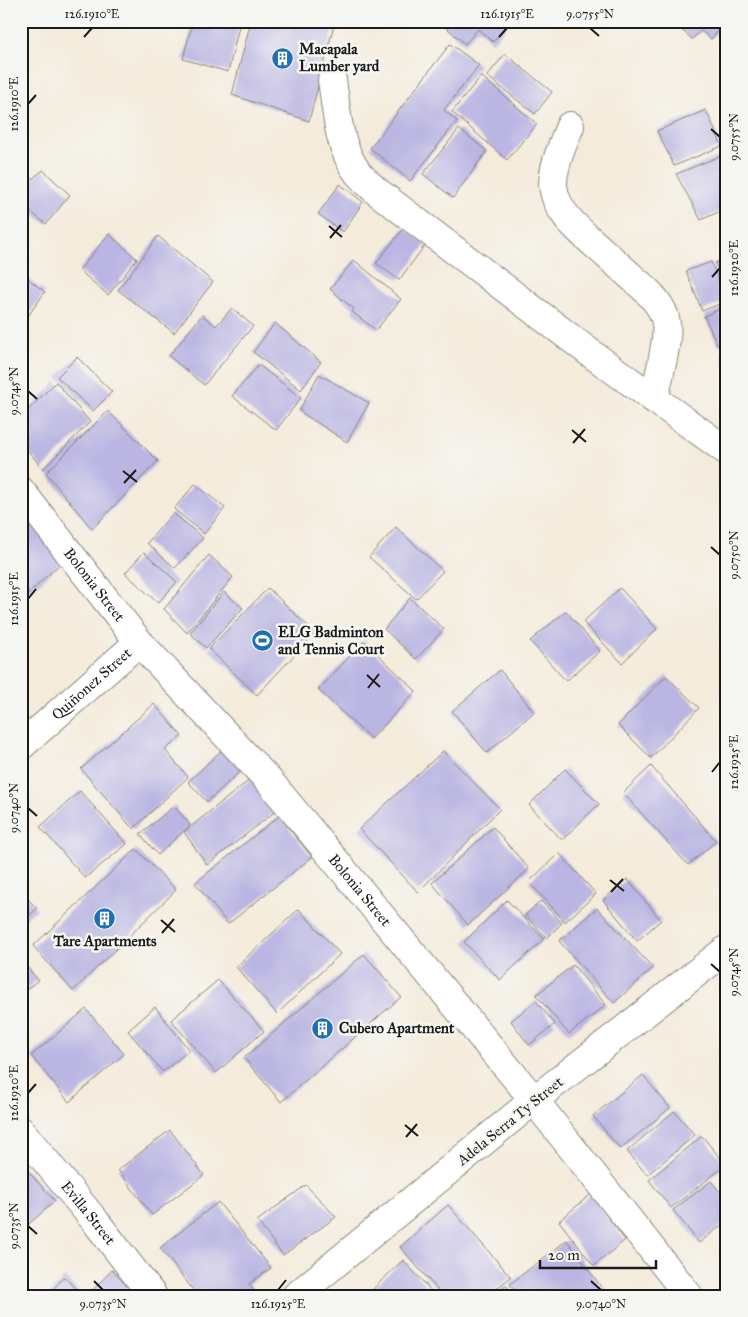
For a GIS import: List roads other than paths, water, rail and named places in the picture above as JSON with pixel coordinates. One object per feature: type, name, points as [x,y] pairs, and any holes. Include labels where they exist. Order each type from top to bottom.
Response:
[{"type":"street","points":[[332,80],[341,138],[346,154],[360,175],[383,196],[585,349],[727,451]]},
{"type":"street","points":[[570,126],[555,169],[553,184],[555,197],[574,225],[644,288],[663,311],[667,335],[654,398]]},
{"type":"street","name":"Bolonia Street","points":[[21,491],[140,642],[270,782],[534,1100],[689,1296]]},
{"type":"street","name":"Quiñonez Street","points":[[21,746],[140,642]]},
{"type":"street","name":"Adela Serra Ty Street","points":[[296,1296],[534,1100],[727,949]]},
{"type":"street","name":"Evilla Street","points":[[21,1131],[96,1222],[153,1296]]},
{"type":"place","name":"Macapala Lumber yard","points":[[283,58]]},
{"type":"place","name":"ELG Badminton and Tennis Court","points":[[262,641]]},
{"type":"place","name":"Tare Apartments","points":[[105,918]]},
{"type":"place","name":"Cubero Apartment","points":[[323,1028]]}]
